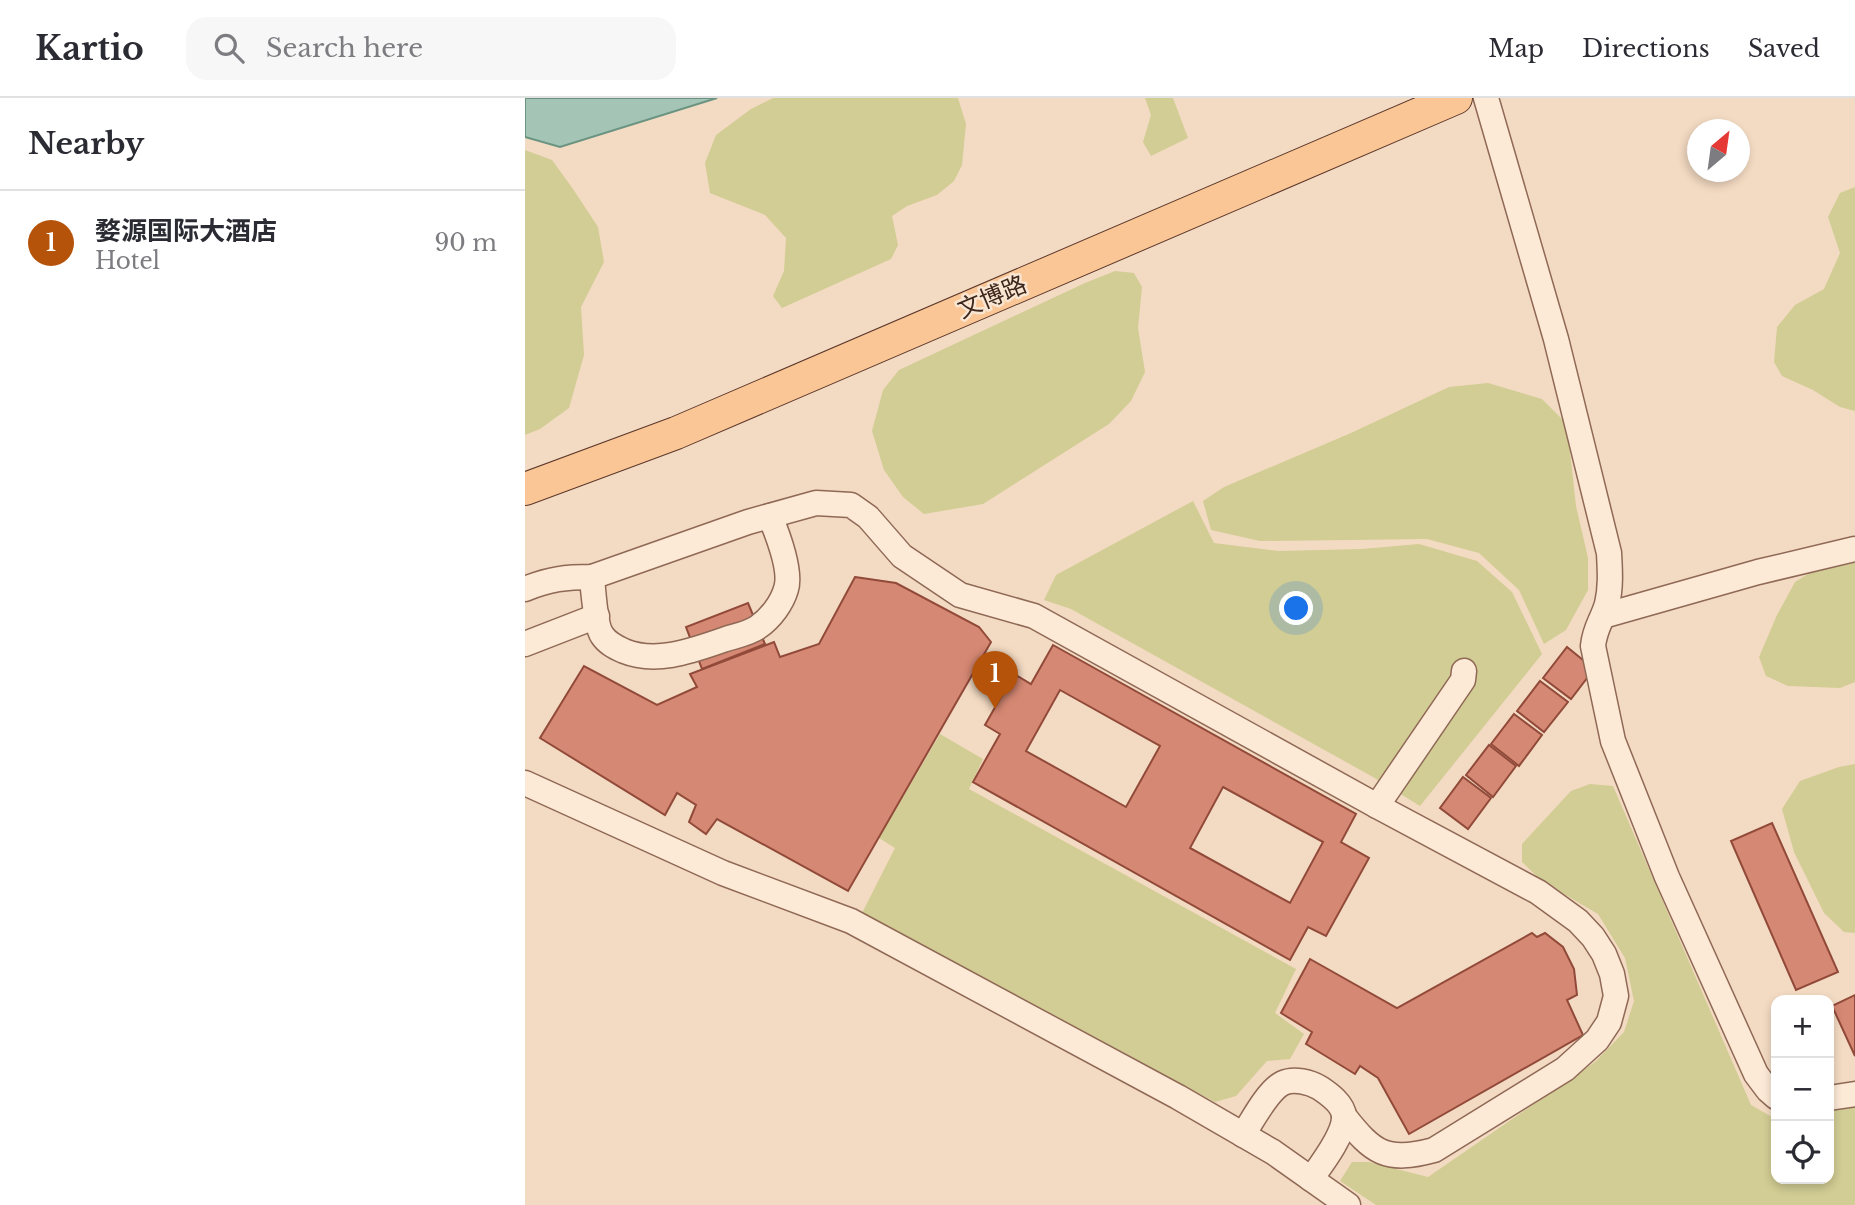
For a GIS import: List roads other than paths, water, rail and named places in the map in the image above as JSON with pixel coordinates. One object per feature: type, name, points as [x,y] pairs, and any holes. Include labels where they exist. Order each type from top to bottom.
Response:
[{"type":"main road","name":"文博路","points":[[525,489],[676,433],[1456,98]]},
{"type":"street","points":[[1486,98],[1556,339],[1609,553],[1610,585],[1603,616],[1594,631],[1593,646],[1613,741],[1667,877],[1756,1074],[1771,1093]]},
{"type":"street","points":[[525,589],[568,577],[592,578],[770,516],[816,503],[851,505],[868,517],[902,556],[960,595],[1034,616],[1538,892],[1578,921],[1604,954],[1612,974],[1616,996],[1609,1022],[1597,1040],[1566,1069],[1434,1150],[1396,1156],[1381,1152],[1369,1144],[1344,1116],[1336,1100],[1312,1083],[1301,1081],[1284,1083],[1272,1092],[1243,1135]]},
{"type":"street","points":[[592,578],[600,634],[613,646],[636,656],[661,657],[705,646],[758,627],[779,604],[788,586],[781,545],[770,516]]},
{"type":"street","points":[[1603,616],[1758,572],[1855,550]]},
{"type":"street","points":[[525,644],[597,616]]},
{"type":"street","points":[[1377,806],[1463,680],[1464,671]]},
{"type":"street","points":[[525,783],[723,873],[851,921],[1166,1090],[1273,1152],[1348,1205]]},
{"type":"street","points":[[1834,1097],[1855,1094]]},
{"type":"street","points":[[1311,1179],[1341,1131],[1344,1116]]},
{"type":"place","name":"婺源国际大酒店","points":[[995,709]]}]
